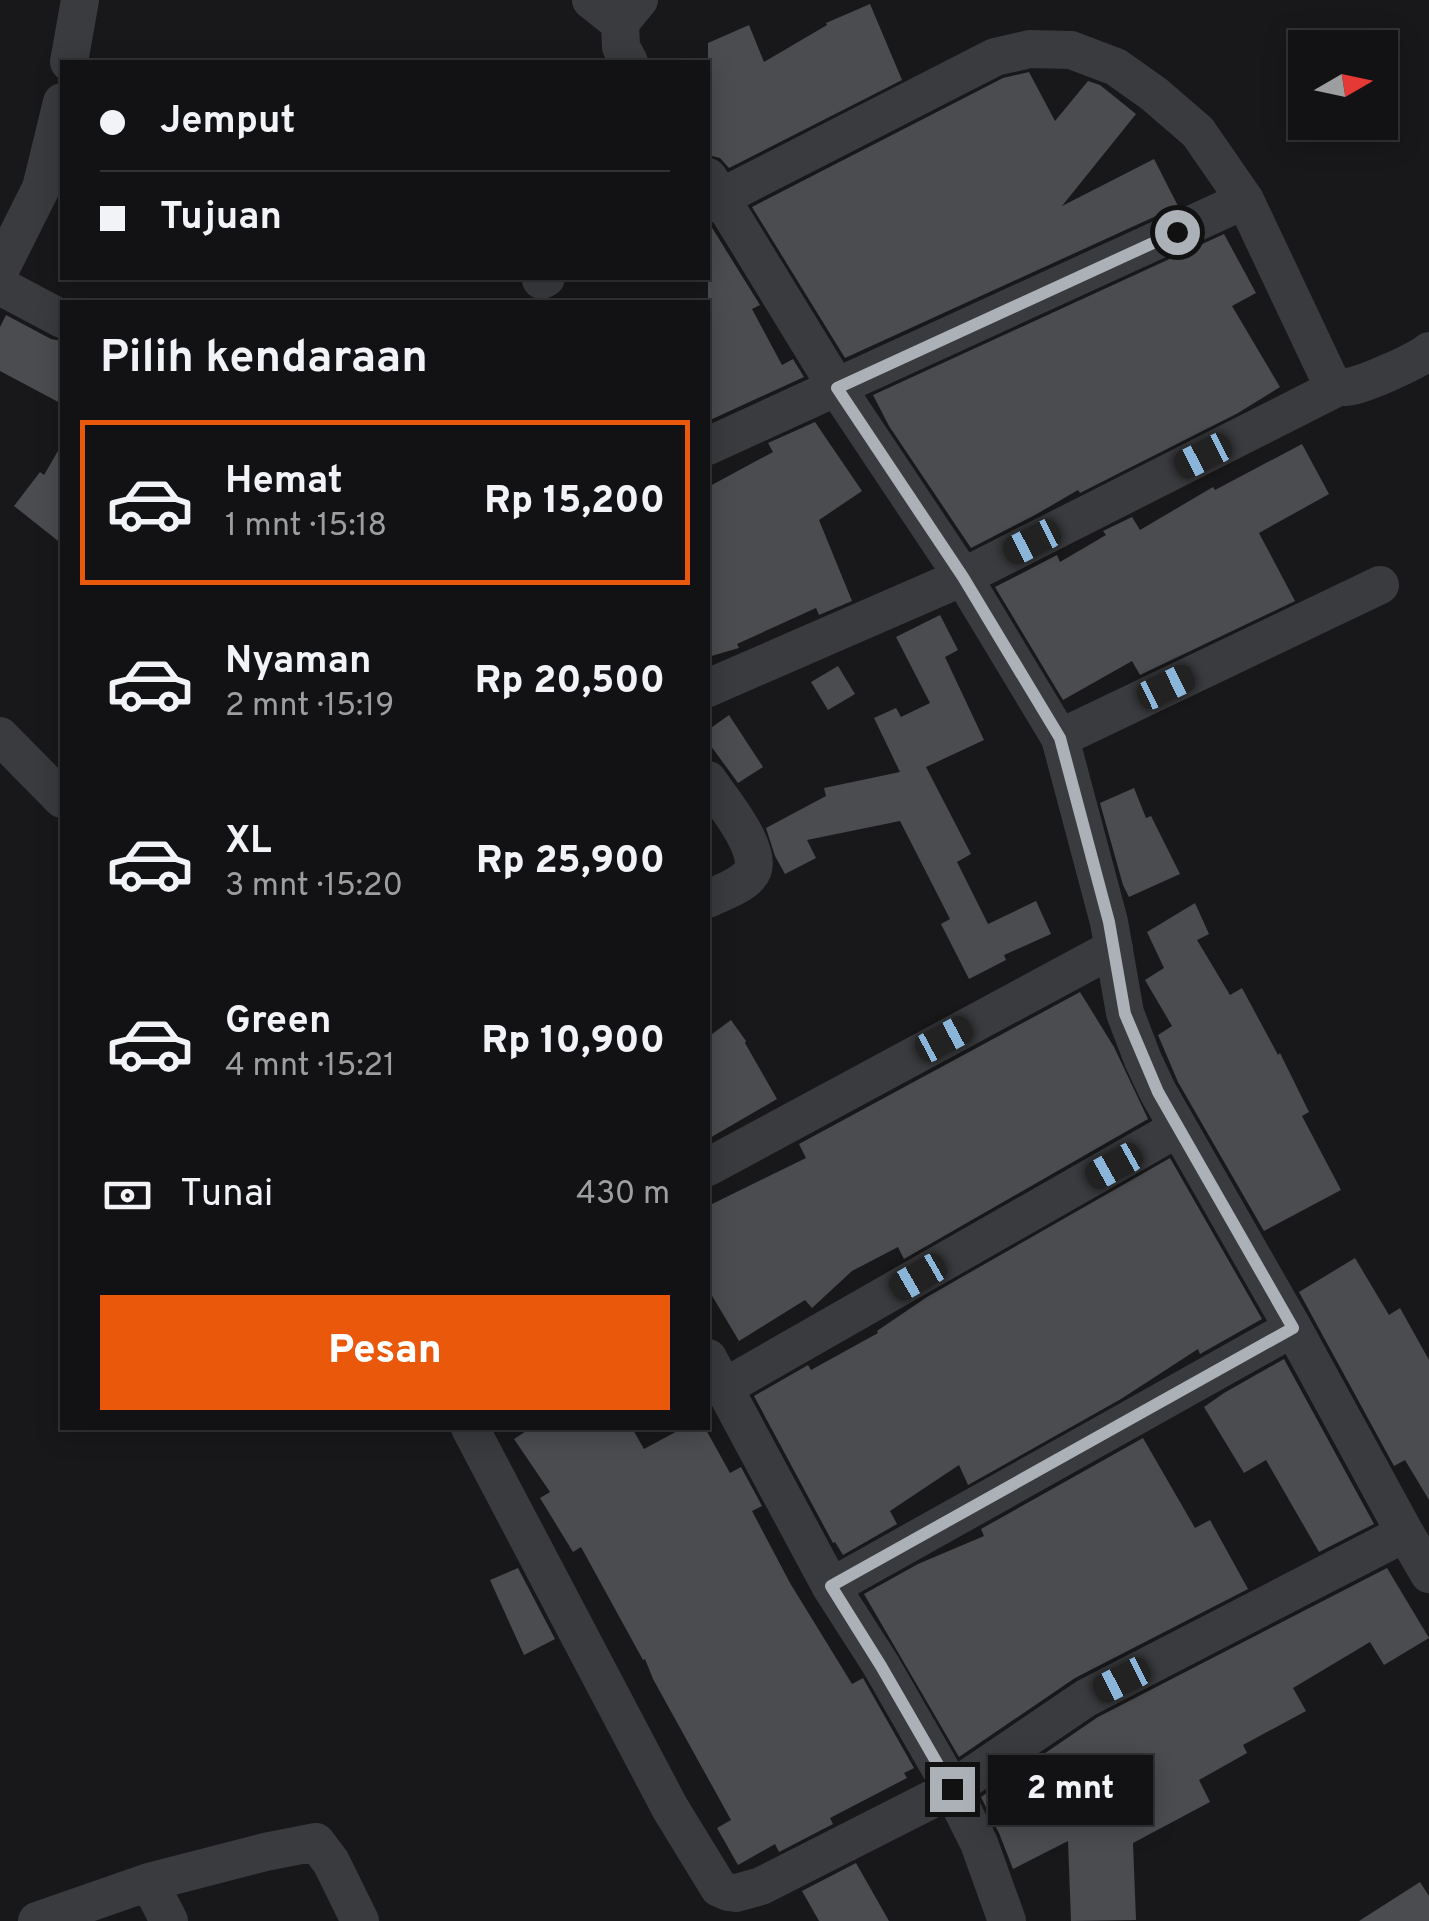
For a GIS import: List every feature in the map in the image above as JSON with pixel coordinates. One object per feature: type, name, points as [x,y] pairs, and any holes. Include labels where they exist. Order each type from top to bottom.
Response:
[{"type":"street","points":[[69,60],[79,5]]},
{"type":"street","points":[[617,8],[621,48],[627,60]]},
{"type":"street","points":[[1344,386],[1330,380],[1245,200],[1198,132],[1116,67],[1072,50],[1030,49],[995,57],[712,193],[963,577],[1060,738],[1109,922],[1125,1014],[1142,1060],[1429,1574]]},
{"type":"street","points":[[0,270],[41,188],[60,110]]},
{"type":"street","points":[[710,445],[1245,200]]},
{"type":"street","points":[[0,286],[60,319]]},
{"type":"street","points":[[710,687],[963,577],[1344,386],[1424,356]]},
{"type":"street","points":[[1060,738],[1380,585]]},
{"type":"street","points":[[0,736],[60,797]]},
{"type":"street","points":[[710,783],[748,839],[755,866],[752,875],[710,899]]},
{"type":"street","points":[[710,1166],[1114,948]]},
{"type":"street","points":[[1008,1921],[979,1843],[952,1789],[831,1586],[715,1373],[1178,1128]]},
{"type":"street","points":[[831,1586],[1293,1328]]},
{"type":"street","points":[[471,1430],[670,1808],[719,1888],[736,1893],[761,1886],[952,1789],[1086,1698],[1404,1534]]},
{"type":"street","points":[[37,1921],[150,1882],[316,1842],[360,1921]]},
{"type":"street","points":[[150,1882],[169,1921]]},
{"type":"building","points":[[870,4],[902,80],[729,168],[720,158],[710,156],[708,43],[749,25],[764,62],[826,23]]},
{"type":"building","points":[[1029,72],[1055,121],[1088,81],[1100,85],[1136,114],[1062,206],[1154,159],[1178,206],[845,358],[752,207],[1003,78]]},
{"type":"building","points":[[711,226],[760,305],[752,309],[782,365],[793,359],[804,377],[710,420]]},
{"type":"building","points":[[1224,234],[1256,293],[1232,306],[1280,387],[1238,413],[1080,493],[1078,490],[971,548],[889,426],[873,395]]},
{"type":"building","points":[[6,315],[60,341],[60,403],[0,371],[0,327]]},
{"type":"building","points":[[815,422],[862,491],[819,520],[852,601],[819,615],[816,608],[737,644],[739,648],[710,656],[710,486],[773,452],[768,443]]},
{"type":"building","points":[[1302,444],[1329,494],[1259,533],[1295,601],[1140,675],[1132,661],[1063,700],[995,587],[1057,555],[1060,562],[1106,535],[1103,531],[1132,517],[1140,530],[1213,487],[1215,490]]},
{"type":"building","points":[[60,447],[60,542],[14,506],[40,472],[44,475]]},
{"type":"building","points":[[940,615],[958,650],[945,657],[984,740],[926,767],[971,854],[957,862],[988,924],[1036,901],[1051,934],[1004,955],[1006,960],[969,979],[941,924],[950,919],[900,821],[807,840],[816,858],[785,874],[766,828],[826,796],[824,788],[900,772],[874,718],[896,708],[901,717],[930,703],[896,637]]},
{"type":"building","points":[[838,666],[855,694],[828,710],[811,682]]},
{"type":"building","points":[[729,715],[763,767],[738,783],[710,745],[710,729]]},
{"type":"building","points":[[1134,788],[1146,818],[1151,816],[1180,874],[1129,897],[1100,803]]},
{"type":"building","points":[[1195,903],[1209,934],[1197,940],[1230,995],[1242,988],[1280,1053],[1309,1112],[1302,1116],[1341,1190],[1264,1231],[1178,1082],[1158,1035],[1172,1026],[1145,980],[1164,968],[1147,932]]},
{"type":"building","points":[[1080,992],[1114,1047],[1148,1119],[904,1259],[898,1247],[852,1271],[812,1308],[805,1300],[739,1341],[710,1292],[710,1205],[806,1158],[799,1144]]},
{"type":"building","points":[[731,1020],[777,1099],[710,1138],[710,1036]]},
{"type":"building","points":[[1170,1158],[1262,1319],[1200,1354],[1198,1349],[1121,1399],[968,1485],[959,1465],[890,1511],[897,1524],[843,1555],[754,1396],[808,1365],[811,1370],[878,1333],[927,1297]]},
{"type":"building","points":[[1355,1258],[1389,1315],[1400,1308],[1429,1360],[1429,1500],[1405,1460],[1394,1466],[1299,1292]]},
{"type":"building","points":[[1284,1359],[1374,1524],[1319,1552],[1266,1460],[1244,1473],[1204,1407]]},
{"type":"building","points":[[528,1430],[633,1430],[644,1449],[679,1430],[706,1430],[730,1473],[741,1467],[762,1506],[752,1511],[790,1583],[852,1684],[863,1678],[914,1768],[904,1773],[907,1778],[830,1818],[833,1824],[779,1852],[775,1844],[738,1865],[717,1828],[731,1820],[581,1547],[573,1552],[540,1498],[550,1492],[514,1439]]},
{"type":"building","points":[[1143,1438],[1195,1528],[1210,1520],[1248,1589],[1075,1678],[959,1757],[864,1594],[918,1564],[984,1536],[981,1529]]},
{"type":"building","points":[[518,1568],[555,1639],[524,1655],[490,1580]]},
{"type":"building","points":[[1387,1568],[1429,1638],[1384,1665],[1370,1642],[1293,1688],[1306,1711],[1243,1745],[1247,1753],[1199,1780],[1210,1802],[1133,1843],[1136,1920],[1071,1921],[1068,1841],[1013,1869],[981,1797],[1098,1717]]},
{"type":"building","points":[[856,1863],[889,1921],[819,1921],[802,1891]]},
{"type":"building","points":[[1420,1882],[1429,1896],[1429,1921],[1359,1921]]},
{"type":"route","points":[[952,1789],[831,1586],[1293,1328],[1142,1060],[1125,1014],[1109,922],[1060,738],[963,577],[837,388],[1177,232]]}]
